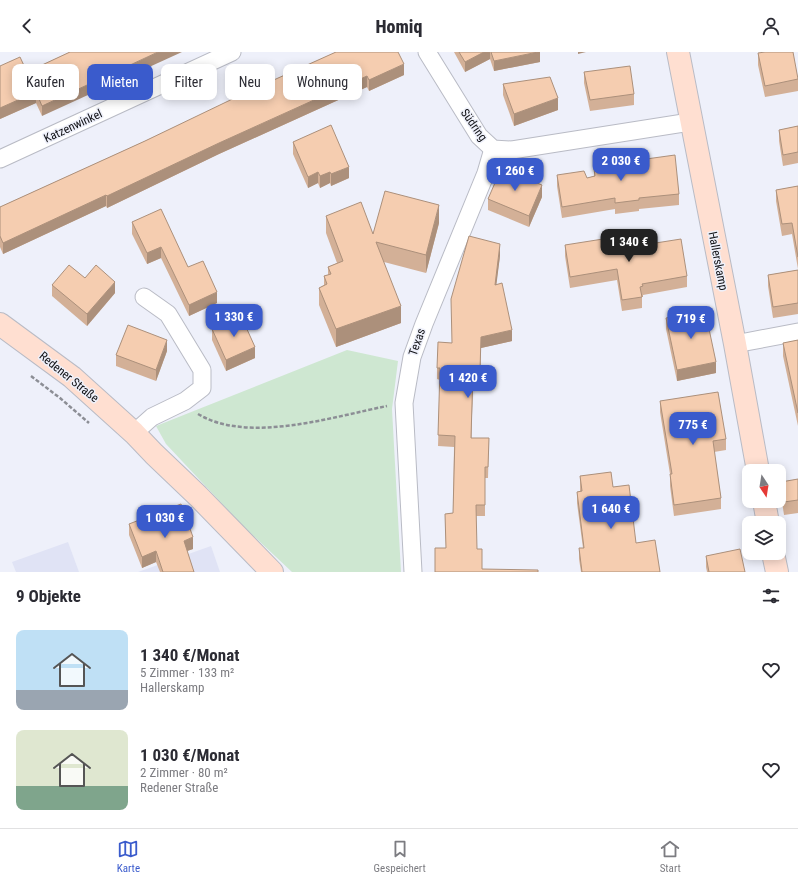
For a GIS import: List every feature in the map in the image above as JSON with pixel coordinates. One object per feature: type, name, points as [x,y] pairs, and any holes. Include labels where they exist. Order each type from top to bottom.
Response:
[{"type":"street","name":"Katzenwinkel","points":[[0,159],[232,52]]},
{"type":"street","name":"Südring","points":[[427,52],[479,136],[493,149],[512,150],[690,122]]},
{"type":"street","name":"Hallerskamp","points":[[678,52],[690,122],[735,344],[757,464]]},
{"type":"street","name":"Texas","points":[[413,572],[404,403],[412,357],[486,173],[493,149]]},
{"type":"street","points":[[134,433],[152,417],[185,401],[202,388],[202,370],[168,314],[144,297]]},
{"type":"street","name":"Redener Straße","points":[[0,324],[72,377],[134,433],[272,572]]},
{"type":"street","points":[[735,344],[798,332]]},
{"type":"street","points":[[775,560],[777,572]]},
{"type":"path","points":[[185,401],[191,409],[209,420],[230,426],[261,428],[296,424],[404,403]]},
{"type":"shaded area","points":[[68,542],[79,572],[16,572],[12,562]]},
{"type":"shaded area","points":[[211,546],[220,572],[138,572]]},
{"type":"green space","points":[[347,350],[398,361],[392,409],[401,572],[292,572],[242,525],[166,444],[156,426]]},
{"type":"building","points":[[70,52],[158,52],[132,64],[87,64],[87,85],[79,89],[79,64],[44,64]]},
{"type":"building","points":[[336,52],[398,52],[404,64],[369,80],[367,76],[362,78],[362,64],[309,64]]},
{"type":"building","points":[[459,52],[484,52],[465,62]]},
{"type":"building","points":[[491,52],[538,52],[494,61]]},
{"type":"building","points":[[793,52],[798,79],[765,86],[758,53]]},
{"type":"building","points":[[20,57],[23,64],[12,64],[12,100],[18,100],[0,108],[0,66]]},
{"type":"building","points":[[630,66],[634,94],[590,100],[584,72]]},
{"type":"building","points":[[283,76],[283,100],[314,100],[3,243],[0,236],[0,207],[145,141],[230,100],[275,100],[275,79]]},
{"type":"building","points":[[550,77],[558,98],[514,114],[503,84]]},
{"type":"building","points":[[39,100],[55,100],[42,106]]},
{"type":"building","points":[[331,125],[349,167],[331,174],[330,172],[320,176],[318,172],[308,177],[293,142]]},
{"type":"building","points":[[798,126],[798,152],[783,155],[779,130]]},
{"type":"building","points":[[675,155],[679,194],[639,198],[639,200],[615,203],[615,198],[562,207],[557,175],[584,171],[587,178],[595,176],[594,169],[610,166],[610,164]]},
{"type":"building","points":[[501,169],[542,185],[529,216],[488,199]]},
{"type":"building","points":[[798,186],[798,257],[792,223],[782,224],[776,190]]},
{"type":"building","points":[[385,191],[439,205],[426,255],[376,242],[401,306],[336,329],[319,288],[327,284],[324,276],[331,274],[328,267],[343,261],[326,216],[361,202],[373,234]]},
{"type":"building","points":[[161,209],[188,267],[203,261],[217,292],[189,305],[161,247],[147,253],[132,222]]},
{"type":"building","points":[[469,236],[500,244],[495,285],[502,283],[512,330],[481,337],[480,370],[473,370],[471,438],[489,438],[488,467],[485,467],[485,505],[476,505],[477,549],[482,549],[482,569],[538,570],[538,572],[435,572],[435,548],[446,548],[445,514],[453,513],[455,436],[438,435],[440,368],[437,368],[438,342],[452,343],[451,299]]},
{"type":"building","points":[[603,239],[605,251],[681,239],[687,276],[642,284],[643,286],[640,287],[642,297],[622,300],[617,269],[570,277],[565,245]]},
{"type":"building","points":[[69,265],[85,278],[96,265],[115,282],[87,314],[52,285]]},
{"type":"building","points":[[798,270],[798,303],[773,307],[768,275]]},
{"type":"building","points":[[705,310],[716,362],[677,370],[666,318]]},
{"type":"building","points":[[241,316],[255,347],[226,360],[212,329]]},
{"type":"building","points":[[128,325],[167,340],[156,370],[116,355]]},
{"type":"building","points":[[798,340],[798,413],[783,343]]},
{"type":"building","points":[[718,392],[726,439],[713,441],[721,498],[674,505],[670,474],[672,474],[660,401]]},
{"type":"building","points":[[611,472],[613,487],[629,485],[636,543],[655,540],[660,572],[582,572],[579,548],[584,548],[577,492],[582,491],[580,476]]},
{"type":"building","points":[[798,479],[798,500],[786,502],[786,481]]},
{"type":"building","points":[[181,504],[193,537],[184,541],[194,572],[163,572],[156,551],[142,557],[129,524]]},
{"type":"building","points":[[740,549],[745,572],[709,572],[706,556]]}]
